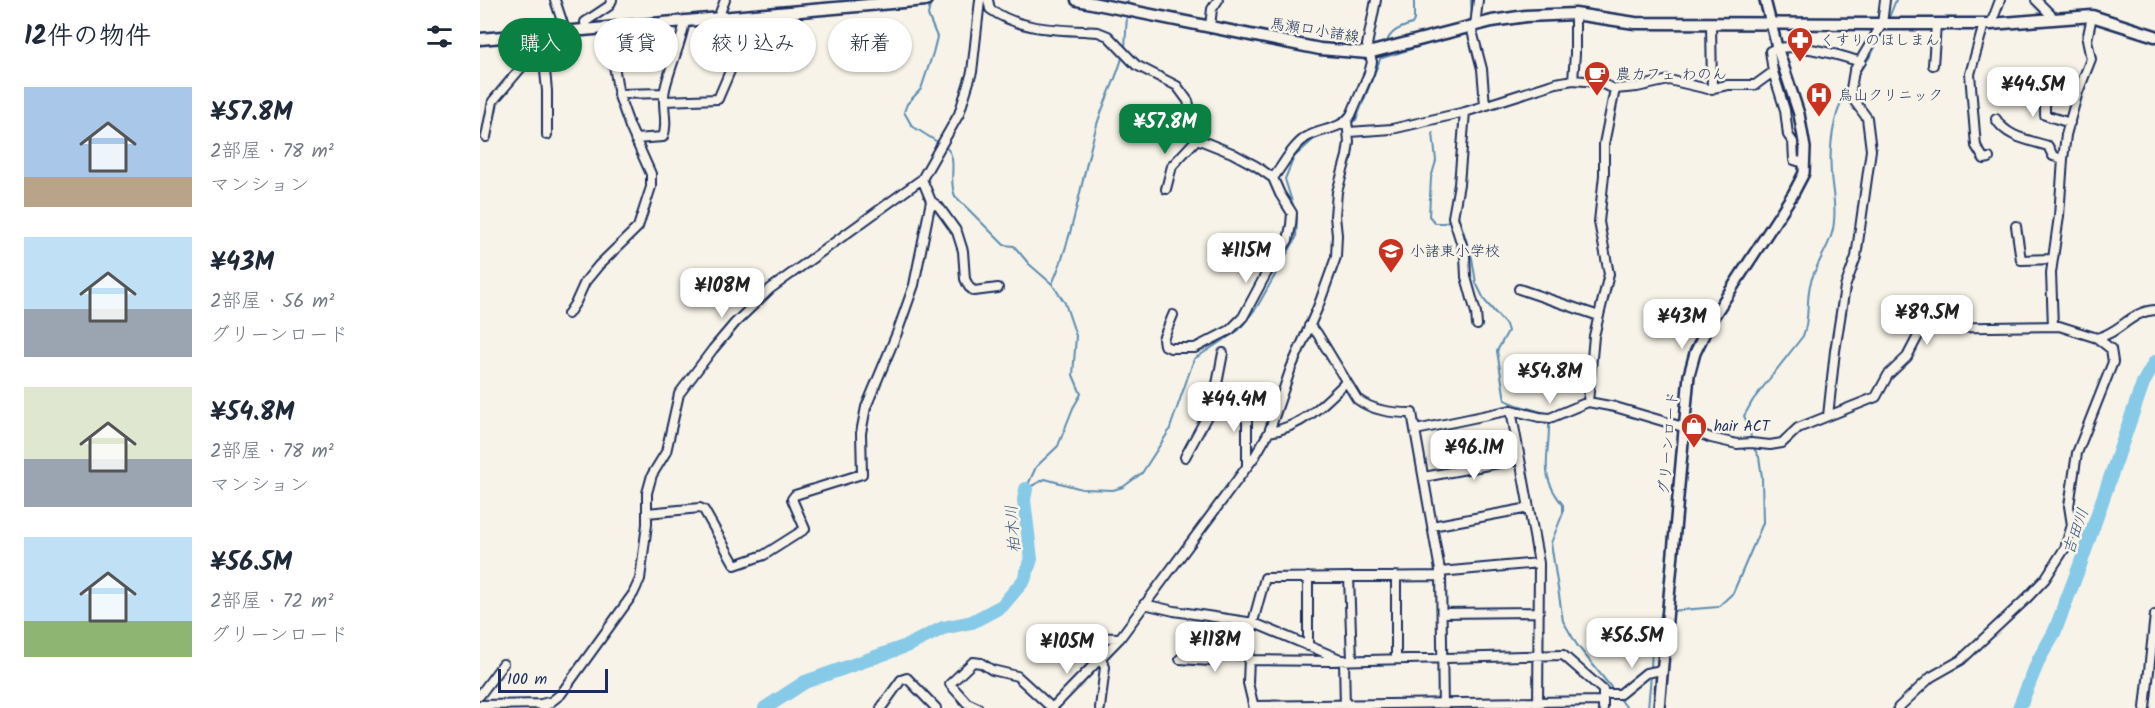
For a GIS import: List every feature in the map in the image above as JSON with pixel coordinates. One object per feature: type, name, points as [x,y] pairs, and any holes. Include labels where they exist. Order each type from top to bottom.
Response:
[{"type":"main road","points":[[718,18],[926,0]]},
{"type":"main road","name":"馬瀬口小諸線","points":[[1077,0],[1320,49],[1368,53],[1491,21],[1526,16],[1575,14],[1635,23],[1711,24],[1771,22],[1988,24],[2092,16],[2155,36]]},
{"type":"main road","points":[[678,22],[690,20]]},
{"type":"main road","points":[[582,29],[594,28]]},
{"type":"main road","points":[[480,39],[498,39]]},
{"type":"street","points":[[555,0],[561,18]]},
{"type":"street","points":[[586,29],[585,22],[609,6],[612,0]]},
{"type":"street","points":[[718,18],[725,0]]},
{"type":"street","points":[[543,708],[561,694],[633,594],[640,579],[647,493],[652,475],[666,452],[679,394],[735,323],[770,290],[922,179],[958,114],[972,72],[980,0]]},
{"type":"street","points":[[988,0],[990,9],[1011,22],[1031,27],[1098,32],[1108,36],[1136,65],[1177,86],[1188,101],[1197,140]]},
{"type":"street","points":[[1210,26],[1212,9],[1218,0]]},
{"type":"street","points":[[978,708],[967,703],[950,684],[973,662],[1017,676],[1052,708],[1120,638],[1255,456],[1269,432],[1336,257],[1335,216],[1337,192],[1347,156],[1347,120],[1372,62],[1367,45],[1376,0]]},
{"type":"street","points":[[1478,0],[1473,26],[1482,69],[1485,105]]},
{"type":"street","name":"グリーンロード","points":[[1659,708],[1689,375],[1695,353],[1710,322],[1793,194],[1804,173],[1805,148],[1799,114],[1777,47],[1765,0]]},
{"type":"street","points":[[1828,416],[1845,287],[1856,257],[1871,150],[1867,118],[1850,95],[1854,71],[1882,24],[1885,0]]},
{"type":"street","points":[[1989,158],[1984,159],[1976,146],[1970,74],[1988,24],[2000,0]]},
{"type":"street","points":[[2036,0],[2054,18]]},
{"type":"street","points":[[1573,80],[1575,14]]},
{"type":"street","points":[[618,94],[718,99],[736,57],[733,16]]},
{"type":"street","points":[[2053,326],[2052,273],[2060,216],[2066,135],[2083,77],[2088,71],[2091,59],[2087,40],[2092,16]]},
{"type":"street","points":[[635,140],[663,137],[666,131],[664,97],[682,39],[684,21]]},
{"type":"street","points":[[1711,24],[1712,89]]},
{"type":"street","points":[[1933,65],[1936,24]]},
{"type":"street","points":[[1804,163],[1794,160],[1793,142],[1788,135],[1785,110],[1773,72],[1770,51],[1777,47],[1801,48],[1840,55],[1861,62]]},
{"type":"street","points":[[486,137],[490,106],[516,72]]},
{"type":"street","points":[[545,72],[547,135]]},
{"type":"street","points":[[568,314],[585,282],[638,227],[651,187],[651,174],[635,140],[618,94],[615,72]]},
{"type":"street","points":[[1348,132],[1392,129],[1465,112],[1556,83],[1573,80],[1597,82],[1615,89],[1638,87],[1669,80],[1712,89],[1728,85],[1755,85],[1773,72]]},
{"type":"street","points":[[2045,80],[2045,115],[2070,123]]},
{"type":"street","points":[[1588,402],[1594,336],[1609,274],[1599,222],[1604,175],[1604,144],[1615,89]]},
{"type":"street","points":[[1465,112],[1460,184],[1453,217],[1465,255],[1466,277],[1476,313],[1477,326]]},
{"type":"street","points":[[1996,119],[2000,126],[2012,135],[2048,146],[2053,156],[2063,159]]},
{"type":"street","points":[[1273,178],[1305,137],[1337,127],[1347,120]]},
{"type":"street","points":[[1173,315],[1164,339],[1164,345],[1170,348],[1195,348],[1230,330],[1243,317],[1266,274],[1288,240],[1292,213],[1273,178],[1256,165],[1232,153],[1197,140]]},
{"type":"street","points":[[1166,189],[1172,166],[1197,140]]},
{"type":"street","points":[[922,179],[931,201],[939,207],[957,232],[963,251],[965,279],[969,287],[974,291],[998,288]]},
{"type":"street","points":[[647,513],[700,508],[704,510],[735,566],[764,555],[805,529],[792,499],[795,495],[862,474],[861,433],[866,407],[914,285],[931,201]]},
{"type":"street","points":[[2016,226],[2021,260],[2054,259]]},
{"type":"street","points":[[1519,289],[1599,316]]},
{"type":"street","points":[[2097,338],[2109,335],[2142,311],[2155,310]]},
{"type":"street","points":[[1309,326],[1317,333],[1357,399],[1366,406],[1390,412],[1412,413],[1440,574],[1443,705]]},
{"type":"street","points":[[1416,430],[1511,410],[1550,418],[1588,402],[1683,427],[1711,438],[1737,444],[1751,442],[1770,445],[1782,443],[1798,428],[1876,397],[1888,375],[1907,357],[1924,328],[2053,326],[2076,330],[2097,338],[2111,348],[2113,362],[2077,453],[2069,506],[2072,525],[2065,548],[2045,579],[2025,600],[1961,660],[1931,677],[1898,708]]},
{"type":"street","points":[[1185,458],[1213,405],[1223,353]]},
{"type":"street","points":[[1269,432],[1282,430],[1307,417],[1321,407],[1346,382]]},
{"type":"street","points":[[1213,405],[1236,411],[1246,417],[1247,465]]},
{"type":"street","points":[[1511,410],[1539,563],[1538,705]]},
{"type":"street","points":[[1424,477],[1520,459]]},
{"type":"street","points":[[1432,526],[1529,508]]},
{"type":"street","points":[[1539,563],[1440,574],[1264,578],[1250,633],[1248,683],[1254,707],[1538,705],[1603,701],[1620,694],[1646,673],[1662,670]]},
{"type":"street","points":[[1396,576],[1396,659]]},
{"type":"street","points":[[1308,577],[1308,646]]},
{"type":"street","points":[[1345,706],[1349,577]]},
{"type":"street","points":[[1144,604],[1254,623],[1348,660]]},
{"type":"street","points":[[1442,613],[1539,612]]},
{"type":"street","points":[[2145,708],[2155,615]]},
{"type":"street","points":[[1042,636],[1120,638]]},
{"type":"street","points":[[1180,659],[1211,661],[1216,654],[1348,660],[1566,656],[1603,690],[1603,701]]},
{"type":"street","points":[[1100,708],[1105,667],[1101,659]]},
{"type":"street","points":[[480,695],[503,664]]},
{"type":"street","points":[[881,708],[901,680],[907,678],[936,708]]},
{"type":"street","points":[[480,705],[541,704],[550,701]]},
{"type":"waterway","points":[[931,0],[928,15],[937,37],[921,89],[907,104],[904,112],[912,126],[939,143]]},
{"type":"waterway","name":"柏木川","points":[[1127,6],[1128,0]]},
{"type":"waterway","points":[[1386,44],[1396,31],[1412,24],[1414,0]]},
{"type":"waterway","points":[[1471,0],[1472,21]]},
{"type":"waterway","points":[[1888,20],[1896,0]]},
{"type":"waterway","name":"柏木川","points":[[1125,48],[1127,15]]},
{"type":"waterway","points":[[1856,77],[1885,28]]},
{"type":"waterway","points":[[1382,58],[1457,35]]},
{"type":"waterway","points":[[1349,124],[1356,120],[1383,52]]},
{"type":"waterway","name":"柏木川","points":[[1026,489],[1036,467],[1058,446],[1081,394],[1073,375],[1076,336],[1065,303],[1052,284],[1072,227],[1099,118],[1123,54]]},
{"type":"waterway","points":[[1751,440],[1750,428],[1744,416],[1753,400],[1803,336],[1810,285],[1831,238],[1835,209],[1831,174],[1831,141],[1838,109],[1847,89]]},
{"type":"waterway","points":[[1026,489],[1045,479],[1082,489],[1113,490],[1123,487],[1142,473],[1169,431],[1194,359],[1239,330],[1257,307],[1296,238],[1297,218],[1285,179],[1294,157],[1314,139],[1344,127]]},
{"type":"waterway","points":[[1433,133],[1436,161],[1431,178],[1429,216],[1435,223],[1444,223],[1458,215],[1472,258],[1476,283],[1485,301],[1506,325],[1508,331],[1497,351],[1505,400],[1549,414],[1549,416]]},
{"type":"waterway","points":[[944,146],[951,156],[955,196],[1004,245],[1014,246],[1029,264],[1052,284]]},
{"type":"waterway","name":"吉田川","points":[[2019,708],[2039,659],[2054,633],[2143,383],[2155,362]]},
{"type":"waterway","points":[[1549,421],[1547,474],[1555,494],[1563,505],[1563,513],[1551,543],[1563,621],[1577,645],[1614,691]]},
{"type":"waterway","points":[[1670,611],[1718,607],[1733,593],[1763,523],[1762,477],[1759,457],[1752,445]]},
{"type":"waterway","name":"柏木川","points":[[765,708],[805,682],[909,645],[943,628],[972,622],[1002,606],[1024,580],[1031,559],[1024,500],[1026,489]]},
{"type":"waterway","points":[[1651,669],[1652,645],[1662,612],[1664,612]]},
{"type":"waterway","points":[[1648,708],[1651,675]]},
{"type":"waterway","points":[[1617,695],[1627,708]]},
{"type":"place","name":"くすりのほしまん","points":[[1800,63]]},
{"type":"place","name":"農カフェ わのん","points":[[1597,97]]},
{"type":"place","name":"烏山クリニック","points":[[1819,118]]},
{"type":"place","name":"小諸東小学校","points":[[1391,274]]},
{"type":"place","name":"hair ACT","points":[[1694,449]]}]
